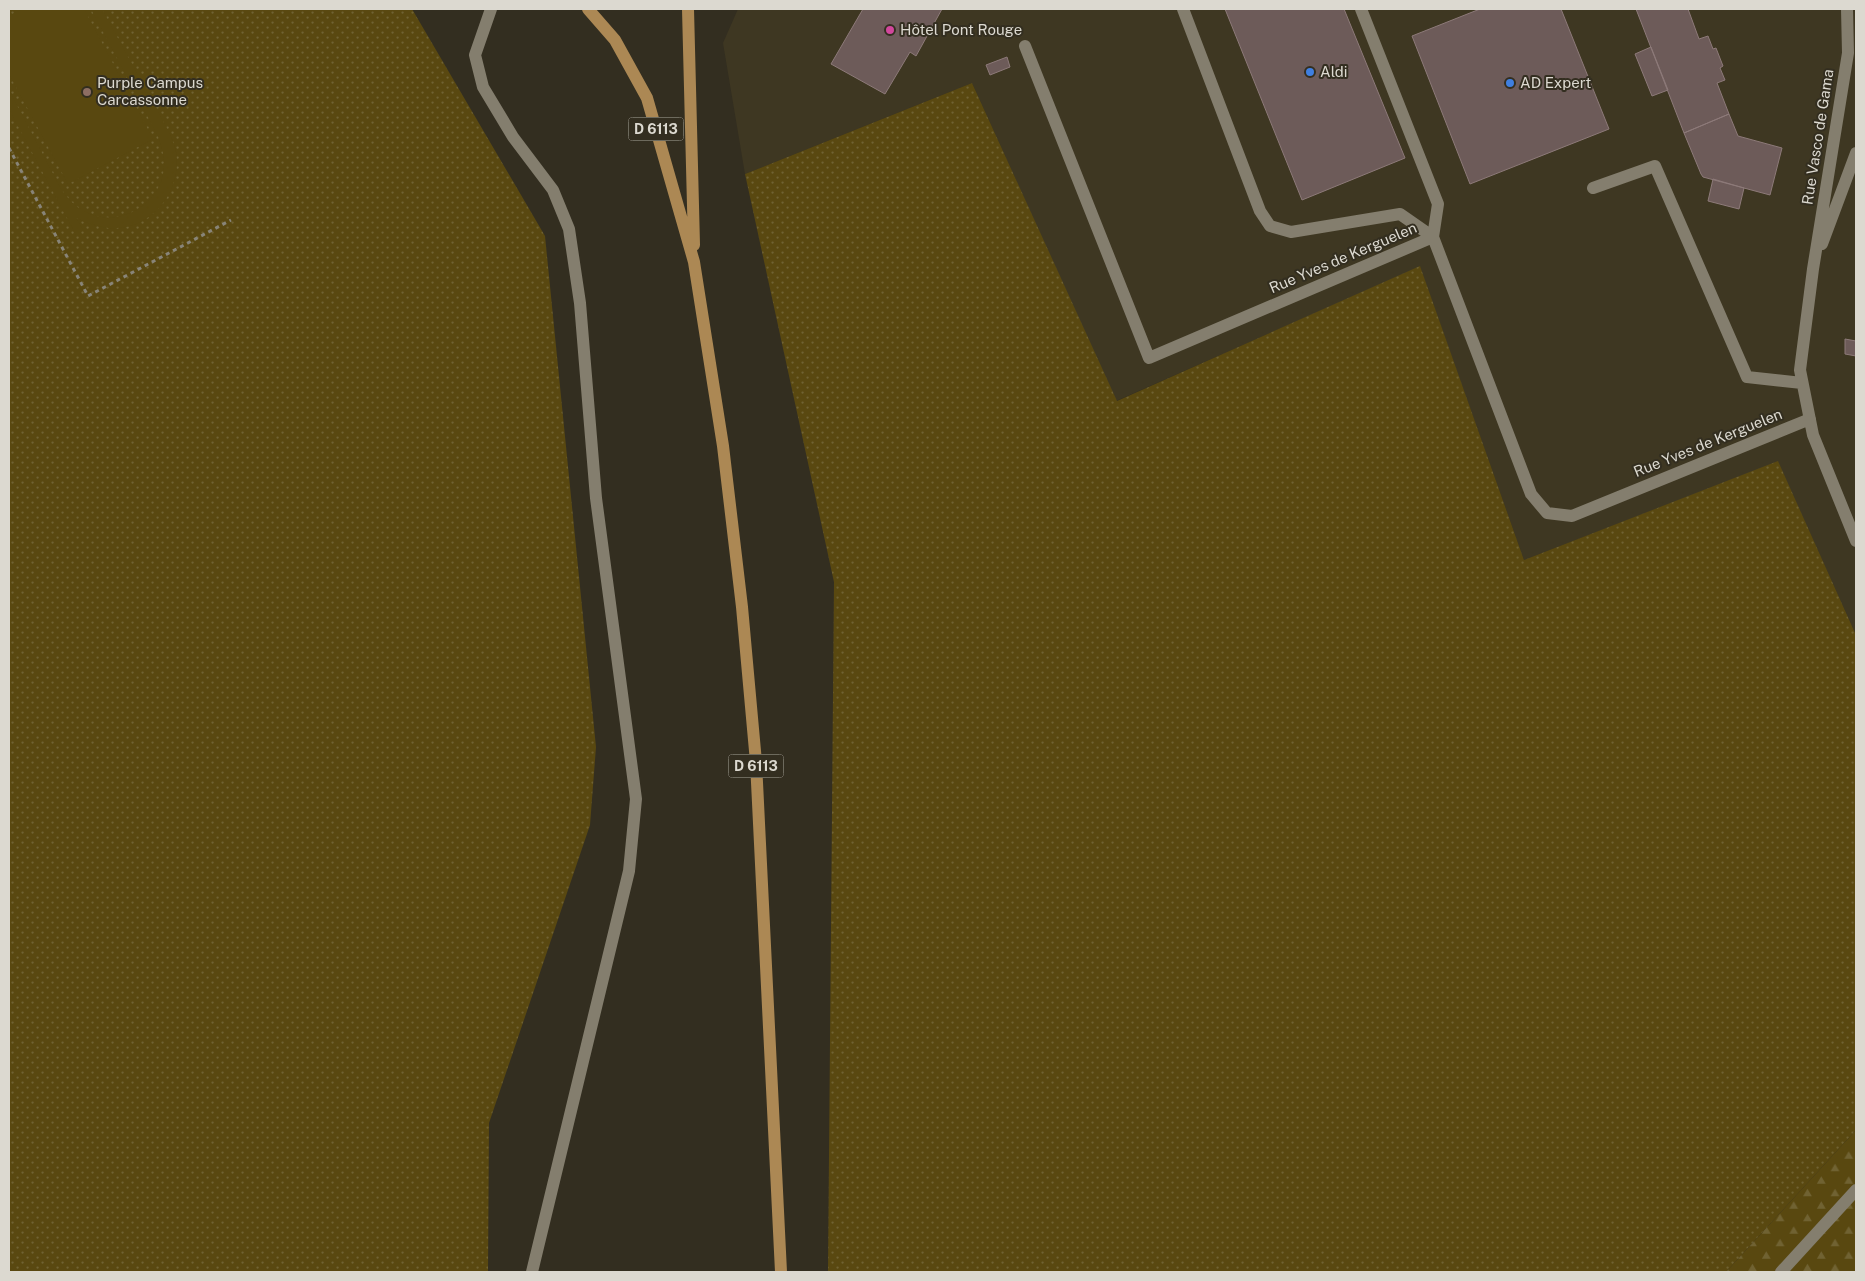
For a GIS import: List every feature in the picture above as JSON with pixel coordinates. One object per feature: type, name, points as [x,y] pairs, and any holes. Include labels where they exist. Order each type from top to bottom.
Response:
[{"type":"main road","name":"D 6113","points":[[588,9],[615,40],[647,98],[694,262],[723,446],[742,608],[756,762],[781,1272]]},
{"type":"main road","name":"D 6113","points":[[688,9],[694,262]]},
{"type":"street","points":[[491,9],[475,55],[483,87],[514,136],[554,190],[569,229],[580,303],[596,498],[636,799],[629,871],[532,1272]]},
{"type":"street","points":[[1183,9],[1260,211],[1270,226],[1291,232],[1400,214],[1433,237],[1438,204],[1361,9]]},
{"type":"street","name":"Rue Vasco de Gama","points":[[1847,9],[1848,53],[1813,269],[1800,370],[1813,435],[1856,541]]},
{"type":"street","name":"Rue Yves de Kerguelen","points":[[1025,46],[1149,358],[1433,237],[1531,494],[1547,513],[1572,516],[1810,419]]},
{"type":"street","name":"Rue Vasco de Gama","points":[[1813,269],[1856,153]]},
{"type":"street","points":[[1593,188],[1655,166],[1747,377],[1802,383]]},
{"type":"street","points":[[1781,1272],[1856,1190]]},
{"type":"path","points":[[9,148],[88,296],[231,220]]},
{"type":"shaded area","points":[[738,9],[1856,9],[1856,635],[1778,462],[1524,560],[1420,267],[1116,401],[972,83],[745,174],[723,43]]},
{"type":"green space","points":[[9,9],[412,9],[545,236],[596,747],[590,825],[489,1123],[488,1272],[9,1272]]},
{"type":"green space","points":[[23,9],[84,9],[153,139],[68,184],[9,74],[9,16]]},
{"type":"green space","points":[[91,9],[102,9],[170,134],[176,150],[177,166],[170,192],[154,213],[131,226],[117,228],[96,226],[76,218],[83,230],[76,235],[9,109],[9,90],[61,189],[82,210],[95,216],[109,217],[123,216],[135,210],[147,203],[156,192],[162,180],[164,166],[158,136]]},
{"type":"green space","points":[[972,83],[1117,401],[1420,266],[1524,560],[1778,461],[1856,635],[1856,1130],[1726,1272],[828,1272],[834,582],[745,174]]},
{"type":"green space","points":[[1856,1130],[1856,1272],[1726,1272]]},
{"type":"building","name":"Hôtel Pont Rouge","points":[[863,9],[942,9],[916,56],[910,52],[885,94],[831,64]]},
{"type":"building","name":"Aldi","points":[[1225,9],[1344,9],[1405,158],[1302,200]]},
{"type":"building","name":"AD Expert","points":[[1480,9],[1561,9],[1609,129],[1470,184],[1412,36]]},
{"type":"building","points":[[1636,9],[1688,9],[1699,39],[1708,36],[1713,49],[1716,48],[1723,66],[1720,68],[1725,80],[1717,83],[1729,114],[1684,133]]},
{"type":"building","points":[[1651,47],[1668,90],[1652,96],[1635,54]]},
{"type":"building","points":[[1007,57],[1010,67],[990,75],[986,65]]},
{"type":"building","points":[[1729,114],[1738,136],[1782,148],[1770,195],[1703,177],[1701,174],[1684,133]]},
{"type":"building","points":[[1713,179],[1744,188],[1739,209],[1708,201]]},
{"type":"building","points":[[1845,339],[1856,341],[1856,356],[1845,354]]},
{"type":"place","name":"Hôtel Pont Rouge","points":[[890,30]]},
{"type":"place","name":"Aldi","points":[[1310,72]]},
{"type":"place","name":"AD Expert","points":[[1510,83]]},
{"type":"place","name":"Purple Campus Carcassonne","points":[[87,92]]}]
